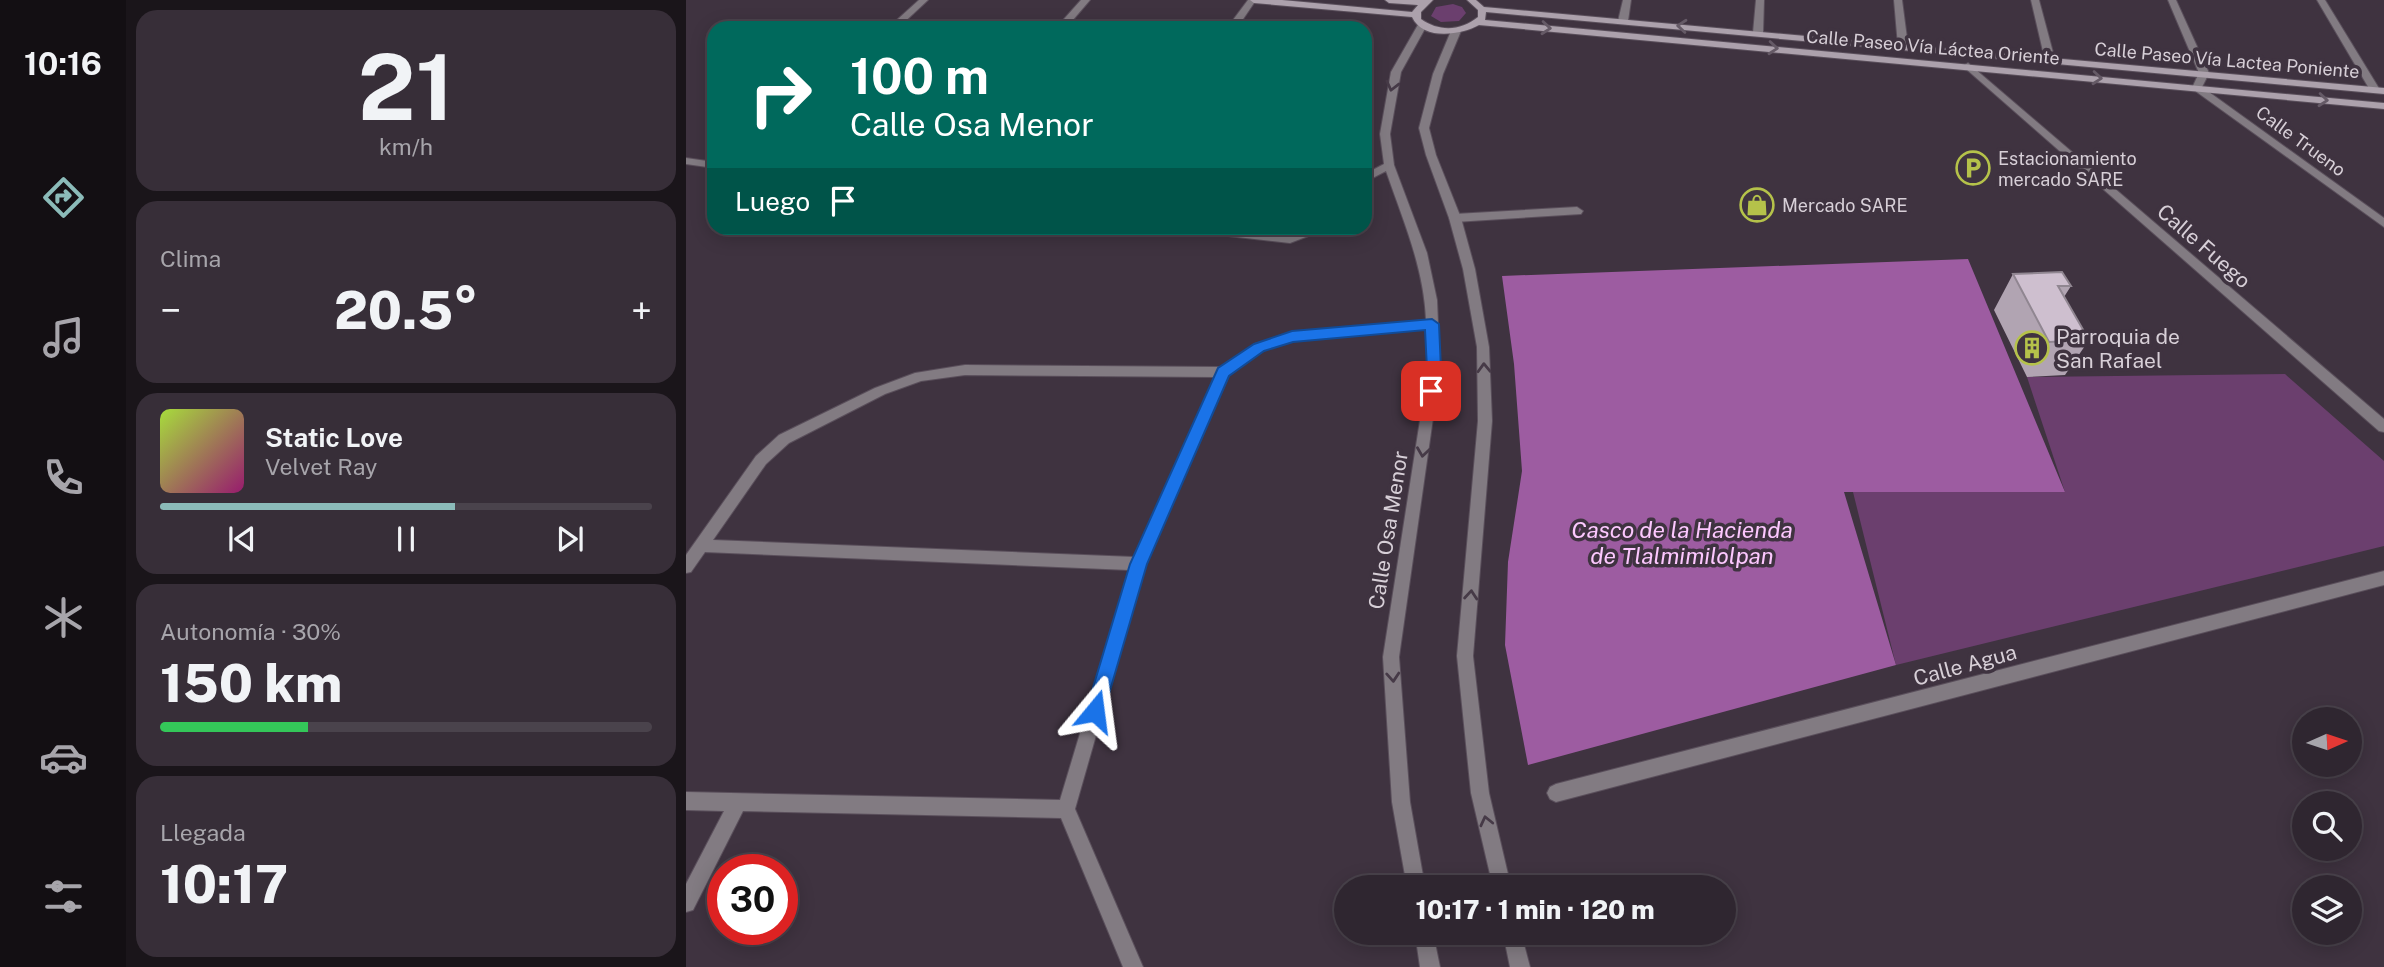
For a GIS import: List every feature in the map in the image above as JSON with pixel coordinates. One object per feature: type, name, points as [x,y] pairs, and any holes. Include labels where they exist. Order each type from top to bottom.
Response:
[{"type":"street","points":[[901,21],[924,0]]},
{"type":"street","points":[[1067,21],[1086,0]]},
{"type":"street","points":[[1237,21],[1253,0],[1419,20],[1437,30],[1456,31],[1478,22],[1482,9],[1471,0]]},
{"type":"street","points":[[1389,0],[1426,2],[1419,20]]},
{"type":"street","points":[[1623,21],[1627,0]]},
{"type":"street","points":[[1758,33],[1760,0]]},
{"type":"street","points":[[1898,0],[1903,46]]},
{"type":"street","points":[[2035,0],[2050,60]]},
{"type":"street","points":[[2172,0],[2204,73],[2197,88]]},
{"type":"street","points":[[2320,0],[2380,90]]},
{"type":"street","name":"Calle Paseo Vía Lactea Poniente","points":[[1482,9],[2380,90]]},
{"type":"street","name":"Calle Osa Menor","points":[[1414,875],[1401,802],[1391,657],[1434,369],[1432,300],[1421,253],[1389,165],[1385,134],[1396,72],[1419,20]]},
{"type":"street","name":"Calle Paseo Vía Láctea Oriente","points":[[1478,22],[2384,106]]},
{"type":"street","points":[[1456,31],[1438,74],[1424,128],[1431,155],[1455,218],[1469,269],[1483,347],[1485,421],[1465,656],[1480,793],[1499,875]]},
{"type":"street","name":"Calle Fuego","points":[[1968,66],[2384,427]]},
{"type":"street","name":"Calle Trueno","points":[[2197,88],[2384,223]]},
{"type":"street","points":[[686,162],[707,165]]},
{"type":"street","points":[[1372,175],[1389,165]]},
{"type":"street","points":[[1455,218],[1577,211]]},
{"type":"street","points":[[1255,235],[1290,239],[1300,235]]},
{"type":"street","points":[[1133,967],[1066,808],[1138,564],[1224,372],[1259,347],[1292,337],[1432,324]]},
{"type":"street","points":[[686,567],[761,460],[784,439],[880,391],[920,376],[965,370],[1224,372]]},
{"type":"street","points":[[701,546],[1138,564]]},
{"type":"street","name":"Calle Agua","points":[[1556,793],[2384,578]]},
{"type":"street","points":[[686,801],[1066,808]]},
{"type":"street","points":[[686,903],[738,802]]},
{"type":"street","points":[[1426,945],[1430,967]]},
{"type":"street","points":[[1515,945],[1520,967]]},
{"type":"shaded area","points":[[1453,4],[1462,7],[1466,13],[1459,21],[1441,22],[1431,16],[1436,7]]},
{"type":"shaded area","points":[[2285,374],[2384,461],[2384,546],[1896,665],[1853,492],[2065,492],[2027,377]]},
{"type":"water","name":"Casco de la Hacienda de Tlalmimilolpan","points":[[1968,259],[2065,492],[1844,492],[1896,665],[1528,765],[1505,645],[1508,562],[1522,471],[1514,364],[1502,276]]},
{"type":"building","points":[[2062,272],[2071,286],[2058,286],[2089,340],[2049,342],[2013,274]]},
{"type":"place","name":"Estacionamiento mercado SARE","points":[[1973,168]]},
{"type":"place","name":"Mercado SARE","points":[[1757,205]]},
{"type":"place","name":"Parroquia de San Rafael","points":[[2032,348]]},
{"type":"route","points":[[1095,711],[1138,564],[1224,372],[1259,347],[1292,337],[1432,324],[1434,369],[1431,391]]}]
